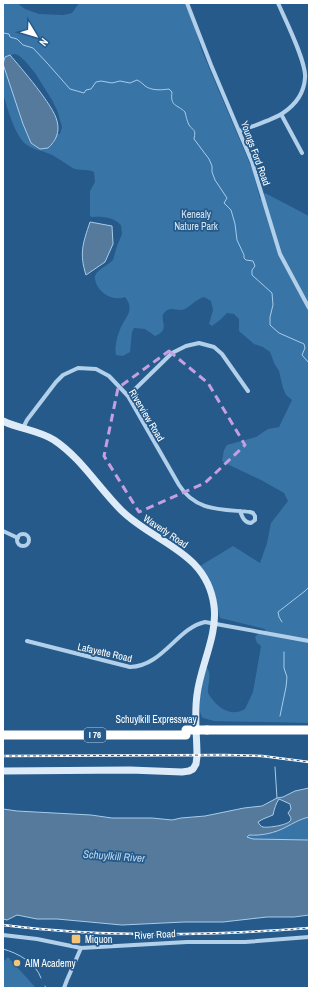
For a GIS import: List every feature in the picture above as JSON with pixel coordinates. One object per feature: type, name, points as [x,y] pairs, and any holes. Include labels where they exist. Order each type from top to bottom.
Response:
[{"type":"highway","name":"Schuylkill Expressway","points":[[3,730],[186,733]]},
{"type":"highway","name":"Schuylkill Expressway","points":[[3,735],[305,732]]},
{"type":"street","name":"Youngs Ford Road","points":[[188,3],[211,65],[240,131],[261,189],[275,242],[309,308]]},
{"type":"street","points":[[240,131],[281,114],[292,105],[302,92],[306,77],[301,58],[278,3]]},
{"type":"street","points":[[281,114],[302,153]]},
{"type":"street","points":[[128,396],[172,353],[186,346],[199,343],[214,347],[222,354],[248,391]]},
{"type":"street","name":"Riverview Road","points":[[23,428],[27,420],[59,378],[73,369],[84,367],[100,370],[114,381],[128,396],[179,485],[188,497],[195,503],[204,506],[240,511]]},
{"type":"street","name":"Waverly Road","points":[[3,421],[47,436],[60,444],[82,466],[122,511],[140,525],[173,546],[196,566],[205,579],[211,592],[214,606],[214,623],[196,696],[196,762],[191,770],[182,772],[114,770],[3,771]]},
{"type":"street","points":[[3,531],[18,538]]},
{"type":"street","name":"Lafayette Road","points":[[26,641],[111,663],[133,667],[152,661],[196,625],[205,622],[309,641]]},
{"type":"street","name":"River Road","points":[[3,935],[37,939],[81,948],[187,942],[245,942],[309,937]]},
{"type":"street","points":[[64,988],[66,980],[81,948]]},
{"type":"highlighted area","points":[[169,351],[208,383],[245,445],[205,483],[139,512],[104,456],[118,388]]},
{"type":"green space","name":"Kenealy Nature Park","points":[[3,3],[17,3],[25,9],[39,14],[64,15],[72,13],[79,3],[185,3],[202,51],[253,171],[260,199],[265,193],[309,216],[309,723],[214,721],[203,718],[200,708],[200,694],[206,667],[209,672],[208,693],[215,702],[228,711],[234,712],[245,709],[253,692],[261,646],[257,643],[255,637],[259,633],[264,634],[265,629],[220,618],[213,588],[208,577],[200,566],[233,546],[260,563],[267,543],[271,523],[288,501],[284,493],[222,461],[224,450],[227,445],[256,437],[268,429],[279,427],[292,400],[286,395],[279,371],[270,352],[263,347],[254,344],[239,331],[239,319],[234,314],[227,313],[212,326],[209,324],[213,310],[211,301],[204,297],[183,310],[171,309],[166,311],[163,314],[163,330],[155,336],[145,329],[134,328],[132,332],[130,352],[123,356],[116,355],[118,336],[130,308],[125,297],[117,298],[104,294],[98,287],[95,277],[99,270],[113,260],[122,234],[121,225],[115,220],[90,216],[90,191],[95,182],[94,172],[74,168],[53,156],[29,146],[23,141],[15,128],[6,105],[3,92],[3,64],[31,143],[40,149],[54,143],[57,134],[60,134],[62,127],[57,110],[52,100],[35,73],[25,61],[18,55],[14,54],[5,57],[3,61]]},
{"type":"green space","points":[[309,817],[309,840],[247,838],[249,835],[277,831]]},
{"type":"green space","points":[[8,957],[36,988],[3,988],[3,962]]},
{"type":"water","points":[[10,55],[36,87],[55,114],[58,125],[58,133],[48,148],[40,149],[31,143],[23,124],[3,64],[5,57]]},
{"type":"water","points":[[90,222],[112,226],[113,244],[105,262],[86,275],[82,254],[85,236]]},
{"type":"water","name":"Schuylkill River","points":[[309,788],[309,817],[273,832],[249,835],[247,837],[253,839],[309,840],[309,915],[294,917],[267,917],[223,922],[122,925],[57,919],[37,919],[17,915],[7,920],[3,919],[3,809],[91,815],[112,818],[152,818],[172,820],[262,806],[295,791]],"holes":[[[279,799],[290,804],[291,809],[288,813],[291,819],[287,823],[279,826],[263,827],[258,822],[273,815]]]},
{"type":"waterway","points":[[3,33],[9,34],[10,37],[17,39],[23,45],[33,48],[70,89],[84,93],[86,90],[91,89],[96,82],[101,81],[112,83],[120,81],[130,83],[137,80],[151,89],[169,89],[172,92],[173,103],[185,112],[189,125],[195,132],[194,139],[209,159],[215,180],[227,198],[224,203],[231,210],[237,240],[244,258],[246,260],[253,261],[255,266],[252,270],[252,275],[272,293],[273,305],[270,325],[279,333],[304,344],[305,348],[302,355],[309,363]]},
{"type":"waterway","points":[[282,622],[278,612],[309,587]]},
{"type":"waterway","points":[[280,716],[287,677],[284,668],[284,652]]},
{"type":"waterway","points":[[275,767],[277,798]]},
{"type":"waterway","points":[[3,949],[26,959],[39,973],[41,978]]},
{"type":"railway","points":[[3,756],[224,755],[262,756],[309,762]]},
{"type":"railway","points":[[3,925],[118,934],[232,933],[309,928]]},
{"type":"place","name":"Miquon","points":[[76,939]]},
{"type":"place","name":"AIM Academy","points":[[17,963]]}]
